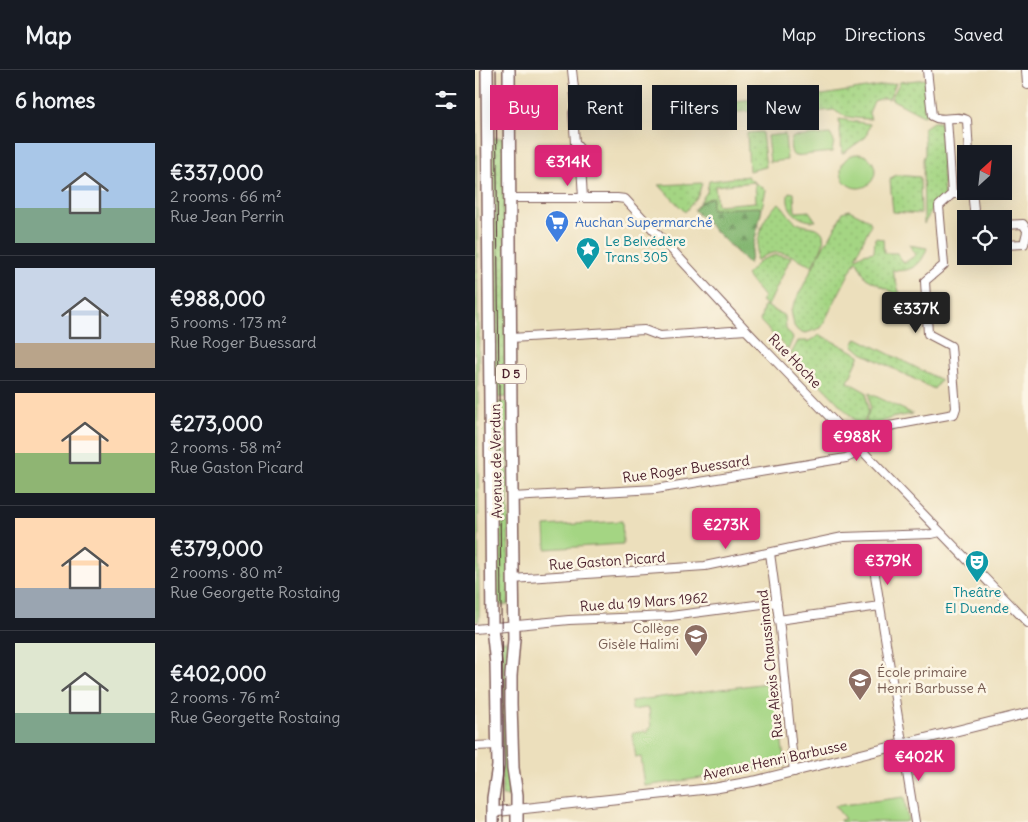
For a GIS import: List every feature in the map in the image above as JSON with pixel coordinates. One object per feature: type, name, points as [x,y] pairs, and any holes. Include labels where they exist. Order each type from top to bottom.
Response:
[{"type":"main road","name":"Avenue de Verdun","points":[[487,70],[492,628],[497,745],[493,817]]},
{"type":"main road","name":"Avenue de Verdun","points":[[509,70],[511,498],[514,626],[511,704],[517,816]]},
{"type":"main road","points":[[1027,70],[1028,84]]},
{"type":"street","points":[[572,70],[576,106],[573,113],[575,143],[580,149],[583,198]]},
{"type":"street","points":[[927,70],[932,116],[936,119],[963,118],[967,120],[968,145]]},
{"type":"street","points":[[947,119],[952,194],[957,194]]},
{"type":"street","name":"Rue Roger Buessard","points":[[511,498],[656,489],[846,458],[855,454],[884,427],[949,416],[955,412],[951,346],[928,334],[925,281],[944,265],[939,206],[952,194]]},
{"type":"street","name":"Rue Hoche","points":[[509,198],[625,199],[860,449],[1028,623]]},
{"type":"street","points":[[1012,225],[1023,224],[1027,232],[1024,244],[1012,245]]},
{"type":"street","points":[[511,338],[644,330],[660,336],[747,330]]},
{"type":"street","name":"Rue Gaston Picard","points":[[513,579],[705,566],[843,537],[931,534],[940,532]]},
{"type":"street","name":"Rue Alexis Chaussinand","points":[[770,553],[779,620],[794,772]]},
{"type":"street","points":[[874,569],[915,822]]},
{"type":"street","name":"Rue du 19 Mars 1962","points":[[475,629],[514,626],[525,623],[671,616],[777,602]]},
{"type":"street","points":[[779,620],[880,606]]},
{"type":"street","name":"Avenue Henri Barbusse","points":[[493,817],[517,816],[764,780],[1028,713]]},
{"type":"street","points":[[475,746],[497,745]]},
{"type":"green space","points":[[925,79],[929,114],[923,116],[891,99],[900,82]]},
{"type":"green space","points":[[896,83],[889,99],[884,98],[874,101],[869,113],[871,119],[846,116],[834,110],[819,111],[819,94]]},
{"type":"green space","points":[[747,100],[747,111],[737,112],[737,101]]},
{"type":"green space","points":[[839,119],[870,124],[866,137],[842,154]]},
{"type":"green space","points":[[475,121],[479,336],[479,621],[475,621]]},
{"type":"green space","points":[[933,122],[940,122],[944,196],[935,204],[924,224],[924,128]]},
{"type":"green space","points":[[762,132],[766,167],[749,171],[747,133]]},
{"type":"green space","points":[[785,134],[787,160],[770,162],[767,136]]},
{"type":"green space","points":[[830,134],[834,141],[832,152],[794,156],[791,150],[793,137]]},
{"type":"green space","points":[[490,138],[506,138],[508,397],[492,398]]},
{"type":"green space","points":[[858,154],[865,155],[870,159],[874,164],[874,178],[870,183],[865,187],[858,188],[851,187],[846,183],[842,178],[841,171],[842,164],[846,159],[851,155]]},
{"type":"green space","points":[[896,175],[920,177],[921,214],[893,212],[890,181]]},
{"type":"green space","points":[[748,176],[754,182],[715,186],[717,205],[756,202],[755,182],[766,190],[749,264],[694,210],[707,192],[709,181]]},
{"type":"green space","points":[[702,183],[698,196],[685,212],[659,185]]},
{"type":"green space","points":[[789,192],[794,193],[795,211],[809,211],[816,221],[810,221],[794,214],[788,204]]},
{"type":"green space","points":[[713,197],[711,209],[759,207],[762,209],[749,264],[694,210],[701,202]]},
{"type":"green space","points":[[779,203],[797,223],[821,231],[824,240],[812,266],[784,253],[771,253],[756,261],[761,229],[768,215]]},
{"type":"green space","points":[[849,210],[869,220],[871,224],[856,258],[863,254],[874,252],[875,238],[883,239],[884,253],[897,253],[904,263],[916,255],[909,245],[927,248],[925,254],[914,267],[898,271],[892,270],[901,297],[866,278],[856,260],[821,328],[806,333],[798,331],[794,326],[791,310],[826,241],[828,241],[843,212]]},
{"type":"green space","points":[[775,255],[791,257],[768,306],[761,301],[764,297],[746,275],[761,260]]},
{"type":"green space","points":[[764,305],[785,316],[786,329],[793,338],[788,350],[760,321]]},
{"type":"green space","points":[[820,335],[860,355],[848,382],[866,392],[868,412],[864,422],[865,431],[791,354],[798,341],[810,341]]},
{"type":"green space","points":[[857,338],[941,380],[934,389],[862,353],[853,345]]},
{"type":"green space","points":[[869,393],[913,414],[884,421],[869,432],[866,420],[870,408]]},
{"type":"green space","points":[[492,402],[508,402],[509,605],[496,605]]},
{"type":"green space","points":[[622,521],[623,544],[546,549],[545,526]]},
{"type":"green space","points":[[499,641],[507,641],[509,796],[502,796]]},
{"type":"green space","points":[[774,682],[785,766],[645,786],[641,757],[636,758],[632,733],[649,731],[649,728],[651,728],[649,709],[632,710],[631,701]]},
{"type":"green space","points":[[904,797],[908,821],[903,822],[841,822],[840,820],[845,819],[835,806]]},
{"type":"tram line","points":[[496,70],[503,822]]},
{"type":"place","name":"Auchan Supermarché","points":[[557,243]]},
{"type":"place","name":"Le Belvédère Trans 305","points":[[588,270]]},
{"type":"place","name":"Theâtre El Duende","points":[[977,583]]},
{"type":"place","name":"Collège Gisèle Halimi","points":[[696,657]]},
{"type":"place","name":"École primaire Henri Barbusse A","points":[[860,701]]}]
